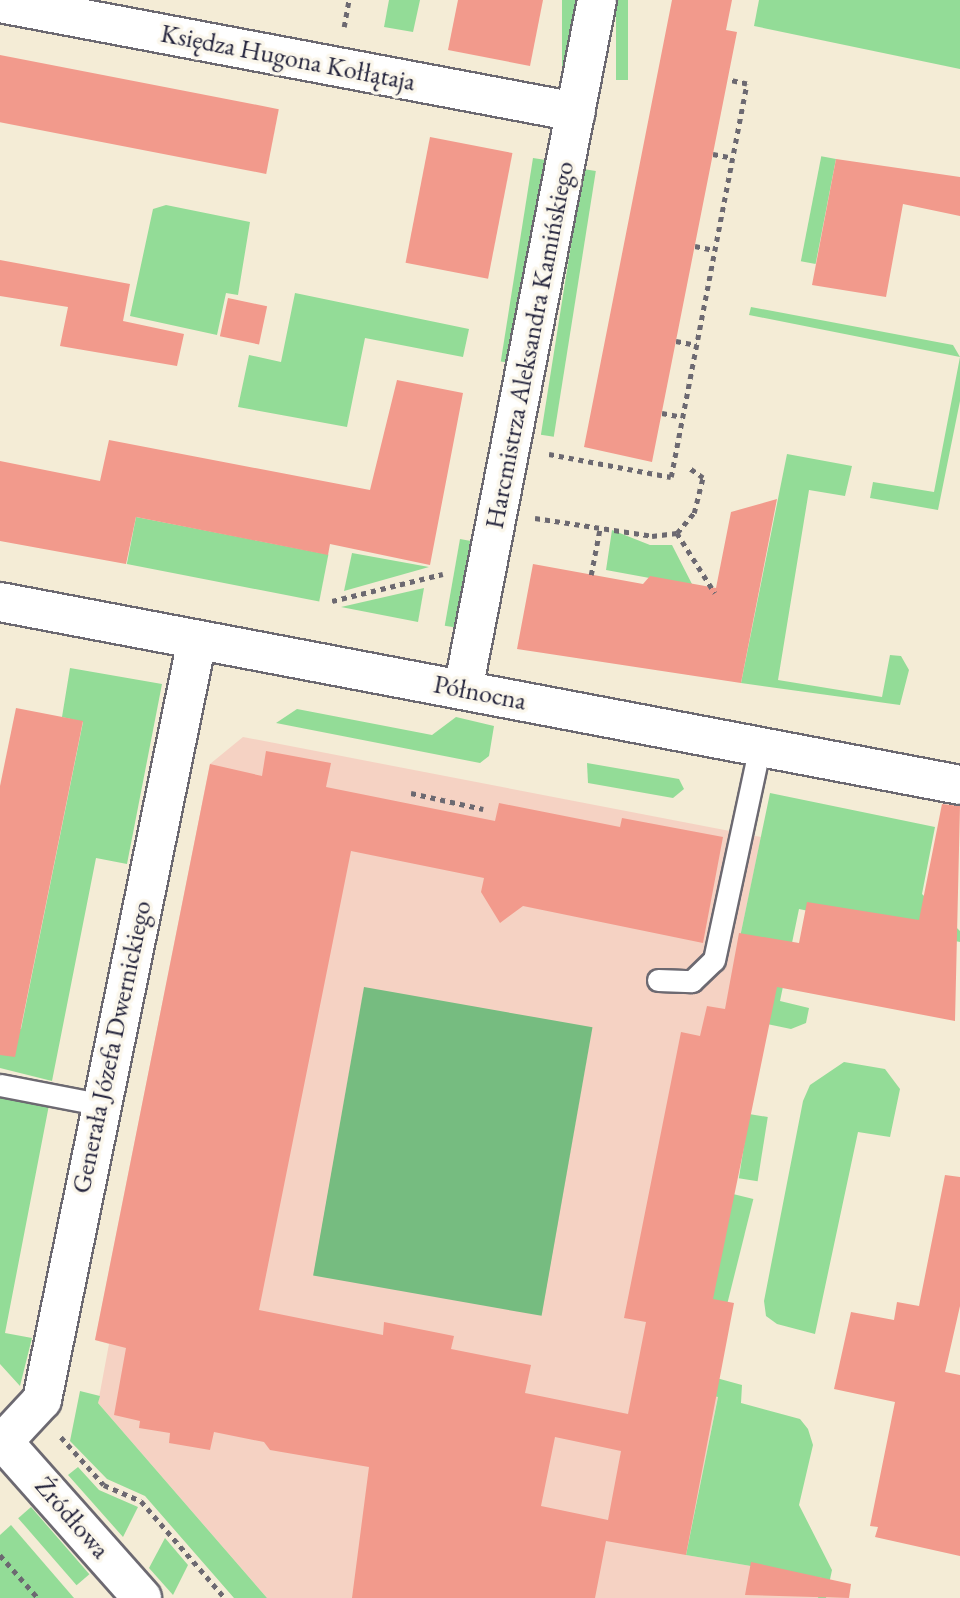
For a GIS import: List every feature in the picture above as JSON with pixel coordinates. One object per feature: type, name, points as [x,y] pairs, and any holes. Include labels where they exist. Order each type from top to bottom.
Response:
[{"type":"street","name":"Harcmistrza Aleksandra Kamińskiego","points":[[463,690],[597,0]]},
{"type":"street","name":"Księdza Hugona Kołłątaja","points":[[0,3],[576,112]]},
{"type":"street","name":"Północna","points":[[0,602],[960,785]]},
{"type":"street","name":"Generała Józefa Dwernickiego","points":[[1,1440],[42,1400],[99,1104],[197,640]]},
{"type":"street","name":"Źródłowa","points":[[1,1440],[142,1598]]},
{"type":"lane","points":[[658,980],[692,981],[714,960],[760,746]]},
{"type":"lane","points":[[0,1085],[99,1104]]},
{"type":"path","points":[[342,38],[349,0]]},
{"type":"path","points":[[548,454],[671,477],[747,84],[728,80]]},
{"type":"path","points":[[713,154],[733,158]]},
{"type":"path","points":[[695,246],[714,250]]},
{"type":"path","points":[[676,341],[697,345]]},
{"type":"path","points":[[662,413],[682,417]]},
{"type":"path","points":[[677,533],[694,513],[703,478],[687,467]]},
{"type":"path","points":[[534,518],[600,528],[677,533]]},
{"type":"path","points":[[591,575],[600,528]]},
{"type":"path","points":[[677,533],[715,593]]},
{"type":"path","points":[[332,601],[443,574]]},
{"type":"path","points":[[411,793],[483,809]]},
{"type":"path","points":[[60,1436],[104,1486],[141,1501],[225,1598]]},
{"type":"path","points":[[0,1555],[38,1598]]},
{"type":"shaded area","points":[[243,737],[761,837],[729,990],[706,1394],[718,1396],[686,1555],[822,1578],[818,1598],[267,1598],[98,1403],[109,1344],[95,1340],[210,764]]},
{"type":"green space","points":[[389,0],[420,0],[413,32],[384,27]]},
{"type":"green space","points":[[562,0],[575,0],[575,70],[562,70]]},
{"type":"green space","points":[[616,0],[628,0],[628,80],[616,80]]},
{"type":"green space","points":[[759,0],[960,0],[960,69],[754,26]]},
{"type":"green space","points":[[821,156],[836,159],[816,264],[801,261]]},
{"type":"green space","points":[[533,158],[546,160],[514,363],[501,361]]},
{"type":"green space","points":[[583,169],[596,171],[554,437],[541,435]]},
{"type":"green space","points":[[166,205],[250,222],[238,295],[226,293],[217,335],[130,316],[153,209]]},
{"type":"green space","points":[[295,293],[469,329],[463,357],[365,338],[347,427],[238,407],[249,355],[281,362]]},
{"type":"green space","points":[[751,307],[953,345],[960,357],[749,315]]},
{"type":"green space","points":[[960,357],[960,401],[938,510],[870,498],[873,482],[934,492]]},
{"type":"green space","points":[[787,454],[852,466],[845,496],[809,490],[778,680],[882,697],[890,655],[901,656],[909,670],[900,705],[741,683]]},
{"type":"green space","points":[[136,517],[328,554],[319,602],[127,564]]},
{"type":"green space","points":[[612,530],[650,545],[672,545],[693,586],[606,570]]},
{"type":"green space","points":[[460,539],[471,541],[456,628],[445,626]]},
{"type":"green space","points":[[352,553],[429,567],[344,591]]},
{"type":"green space","points":[[424,588],[418,622],[341,607]]},
{"type":"green space","points":[[70,668],[162,684],[127,864],[96,858],[52,1081],[0,1068],[0,1026],[21,1029],[83,722],[62,717]]},
{"type":"green space","points":[[297,709],[432,735],[456,717],[494,726],[489,756],[480,763],[276,723]]},
{"type":"green space","points":[[587,763],[679,779],[684,789],[673,798],[588,783]]},
{"type":"green space","points":[[770,793],[935,827],[922,894],[960,931],[960,942],[799,909],[780,1001],[809,1008],[806,1023],[791,1029],[767,1024],[729,990]]},
{"type":"green space","points":[[364,987],[592,1027],[542,1316],[313,1276]]},
{"type":"green space","points":[[844,1062],[885,1069],[900,1089],[890,1137],[858,1132],[815,1334],[777,1324],[766,1316],[764,1301],[803,1101],[810,1085]]},
{"type":"green space","points":[[0,1093],[49,1105],[5,1333],[32,1338],[20,1386],[0,1364]]},
{"type":"green space","points":[[749,1114],[768,1117],[758,1181],[739,1178]]},
{"type":"green space","points":[[733,1194],[753,1199],[727,1305],[707,1300]]},
{"type":"green space","points":[[709,1376],[742,1385],[741,1403],[800,1419],[808,1429],[813,1445],[799,1505],[832,1570],[826,1598],[818,1598],[822,1578],[686,1555],[718,1397],[705,1394]]},
{"type":"green space","points":[[80,1391],[100,1396],[98,1403],[267,1598],[234,1598],[145,1496],[107,1479],[70,1441]]},
{"type":"green space","points":[[78,1467],[99,1490],[138,1507],[123,1537],[68,1475]]},
{"type":"green space","points":[[31,1507],[89,1574],[77,1585],[18,1518]]},
{"type":"green space","points":[[11,1525],[74,1598],[0,1598],[0,1535]]},
{"type":"green space","points":[[165,1538],[188,1565],[173,1595],[149,1568]]},
{"type":"building","points":[[458,0],[543,0],[530,66],[448,50]]},
{"type":"building","points":[[672,0],[732,0],[726,30],[737,32],[652,462],[584,447]]},
{"type":"building","points":[[0,55],[279,109],[266,174],[0,122]]},
{"type":"building","points":[[430,137],[512,153],[488,279],[406,263]]},
{"type":"building","points":[[836,159],[960,177],[960,216],[903,204],[886,297],[812,285]]},
{"type":"building","points":[[0,260],[130,284],[123,321],[184,334],[177,366],[60,346],[68,307],[0,296]]},
{"type":"building","points":[[228,298],[267,306],[259,344],[220,336]]},
{"type":"building","points":[[397,380],[463,393],[430,565],[330,544],[328,555],[136,517],[126,564],[0,541],[0,461],[100,481],[109,440],[370,490]]},
{"type":"building","points":[[777,499],[741,683],[517,649],[533,564],[643,584],[650,576],[716,588],[731,512]]},
{"type":"building","points":[[16,708],[83,721],[15,1057],[0,1055],[0,786]]},
{"type":"building","points":[[266,751],[331,763],[326,787],[495,821],[499,803],[620,827],[622,818],[723,837],[703,943],[523,906],[500,923],[481,892],[484,878],[351,851],[259,1310],[383,1335],[384,1322],[454,1336],[451,1349],[531,1365],[525,1393],[628,1414],[646,1322],[624,1318],[681,1032],[700,1036],[707,1006],[725,1009],[739,933],[799,943],[807,902],[919,920],[942,804],[960,806],[955,1021],[777,987],[713,1299],[734,1303],[686,1555],[606,1541],[595,1598],[352,1598],[369,1467],[270,1450],[264,1442],[214,1432],[210,1450],[169,1443],[170,1433],[139,1428],[140,1421],[114,1415],[126,1348],[95,1340],[210,764],[262,776]],"holes":[[[555,1437],[621,1451],[608,1520],[541,1506]]]},
{"type":"building","points":[[945,1175],[960,1177],[960,1306],[945,1372],[960,1375],[960,1556],[875,1537],[878,1527],[870,1526],[895,1402],[834,1389],[851,1312],[894,1320],[897,1302],[919,1306]]},
{"type":"building","points":[[751,1562],[851,1584],[849,1598],[745,1595]]}]
